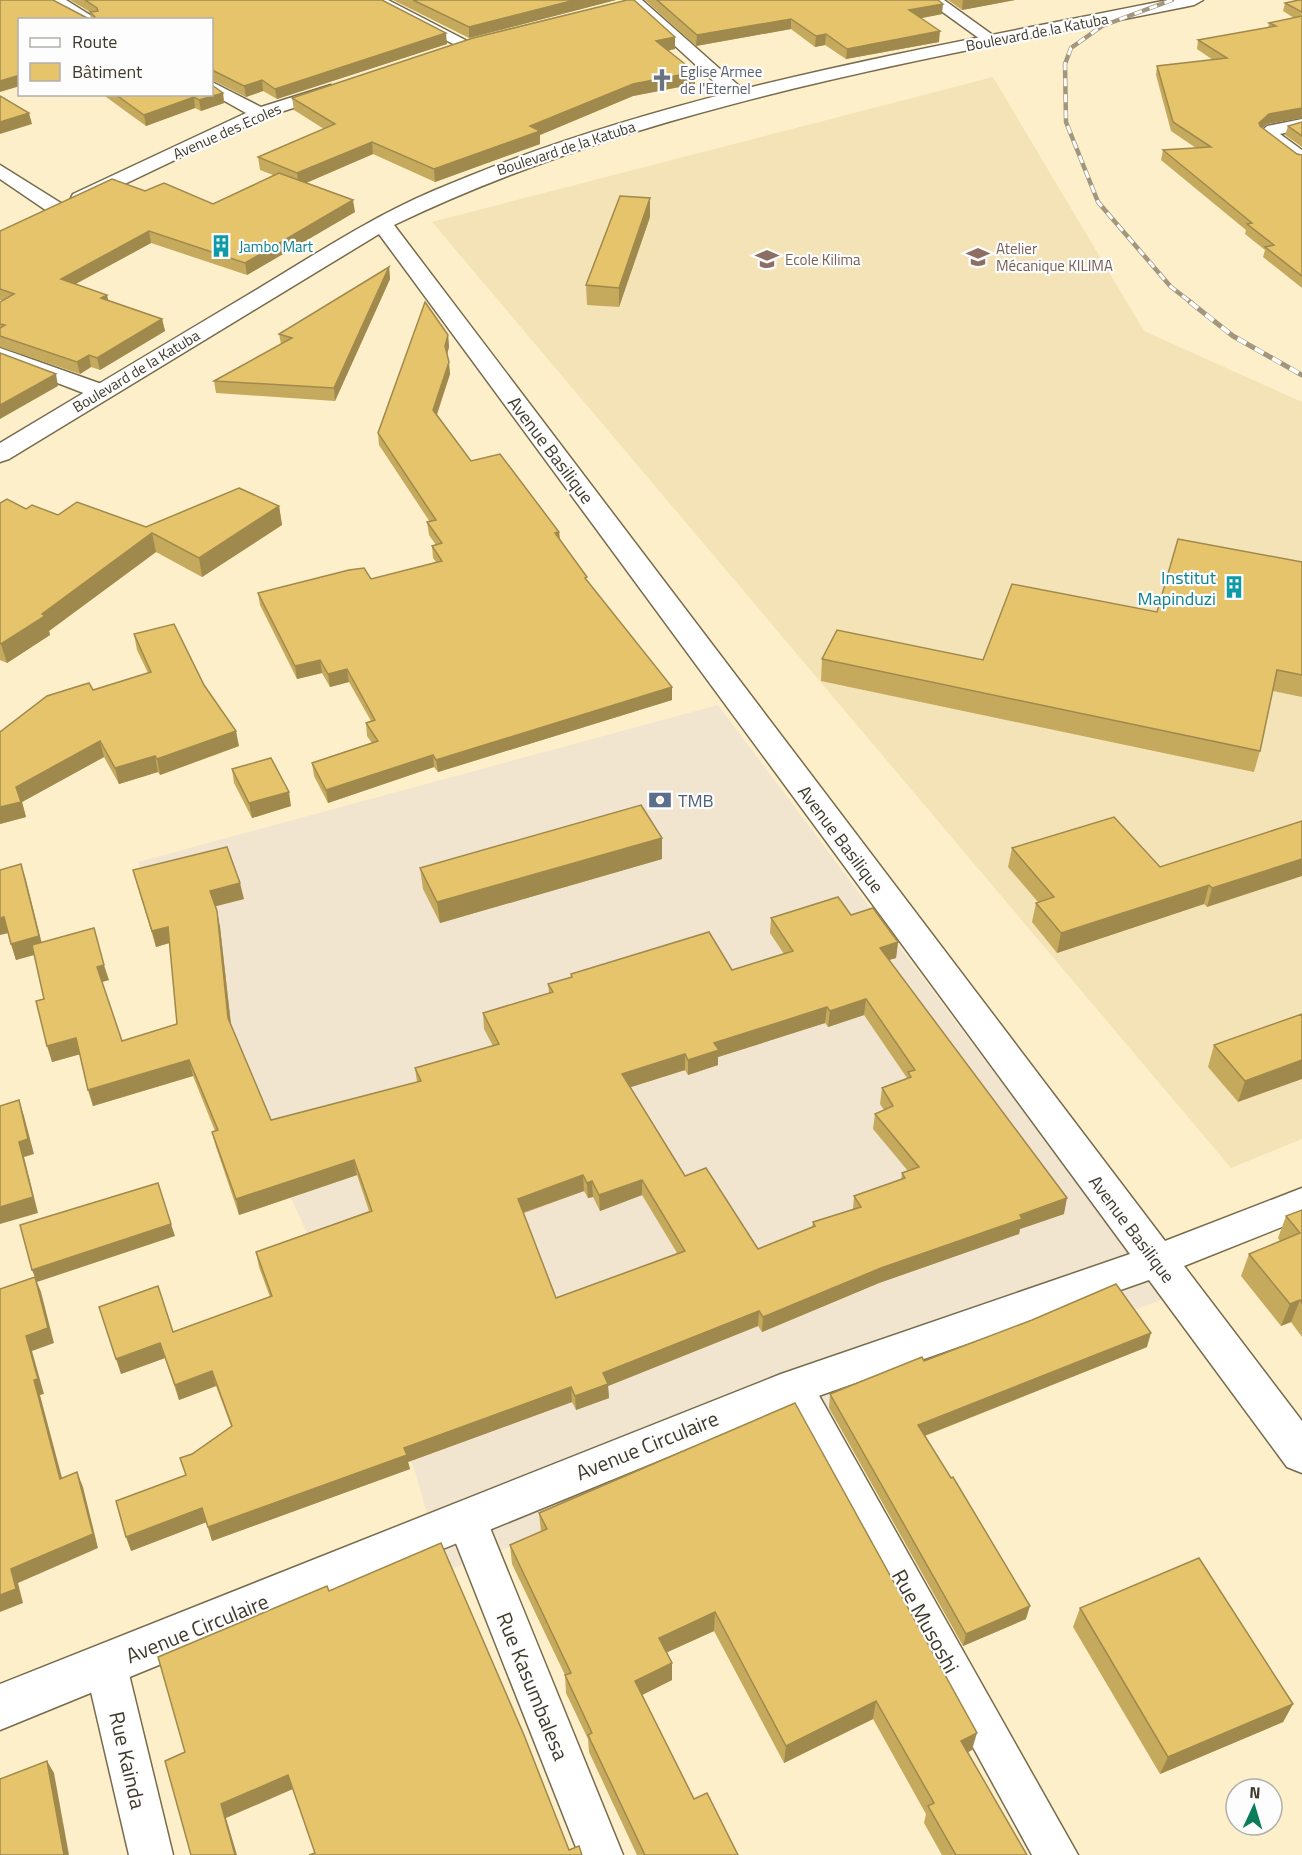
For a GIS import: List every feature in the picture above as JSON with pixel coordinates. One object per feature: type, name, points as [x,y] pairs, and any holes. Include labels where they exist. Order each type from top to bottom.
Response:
[{"type":"street","points":[[55,0],[86,18]]},
{"type":"street","points":[[376,0],[467,45]]},
{"type":"street","points":[[934,0],[993,41]]},
{"type":"street","name":"Boulevard de la Katuba","points":[[0,454],[382,223],[442,192],[507,166],[595,135],[740,96],[1194,0]]},
{"type":"street","points":[[614,9],[634,2],[740,96]]},
{"type":"street","points":[[935,53],[1024,49],[1192,15],[1213,5]]},
{"type":"street","points":[[445,52],[490,40]]},
{"type":"street","name":"Avenue des Ecoles","points":[[39,218],[259,113],[346,85]]},
{"type":"street","points":[[213,88],[259,113]]},
{"type":"street","points":[[1302,124],[1270,131],[1268,134],[1302,158]]},
{"type":"street","points":[[0,171],[57,209]]},
{"type":"street","name":"Avenue Basilique","points":[[382,223],[1302,1454]]},
{"type":"street","points":[[0,354],[102,392]]},
{"type":"street","name":"Avenue Circulaire","points":[[0,1707],[795,1387],[1156,1261],[1302,1203]]},
{"type":"street","name":"Rue Musoshi","points":[[795,1387],[1056,1855]]},
{"type":"street","name":"Rue Kasumbalesa","points":[[466,1518],[601,1855]]},
{"type":"street","name":"Rue Kainda","points":[[106,1666],[151,1855]]},
{"type":"shaded area","points":[[993,77],[1144,331],[1302,402],[1302,1139],[1231,1168],[432,222]]},
{"type":"shaded area","points":[[718,705],[1164,1299],[443,1572],[414,1468],[138,862]]},
{"type":"building","points":[[0,0],[53,0],[87,18],[18,18],[18,76],[0,81]]},
{"type":"building","points":[[85,0],[382,0],[446,33],[275,89],[262,80],[244,86],[213,70],[213,18],[96,18],[90,12],[98,11]]},
{"type":"building","points":[[413,0],[575,0],[469,27]]},
{"type":"building","points":[[634,0],[675,37],[656,41],[695,72],[633,84],[530,126],[540,131],[434,169],[372,142],[297,173],[258,157],[335,124],[292,98],[473,38]]},
{"type":"building","points":[[657,0],[938,0],[943,4],[909,10],[940,31],[847,49],[826,34],[816,36],[791,19],[697,35]]},
{"type":"building","points":[[1302,0],[1302,12],[1285,3]]},
{"type":"building","points":[[1302,16],[1302,108],[1269,114],[1259,123],[1297,154],[1302,155],[1302,276],[1265,247],[1274,245],[1247,224],[1252,223],[1163,150],[1211,147],[1173,122],[1157,66],[1227,58],[1198,40],[1276,26],[1269,23]]},
{"type":"building","points":[[213,86],[223,93],[213,96]]},
{"type":"building","points":[[0,96],[29,113],[0,122]]},
{"type":"building","points":[[118,96],[213,96],[199,100],[194,97],[144,115]]},
{"type":"building","points":[[1302,122],[1302,136],[1288,126]]},
{"type":"building","points":[[279,173],[353,200],[245,263],[149,231],[61,279],[107,295],[101,298],[162,319],[97,358],[89,355],[77,362],[0,336],[0,328],[5,325],[0,324],[0,302],[14,294],[0,289],[0,231],[112,179],[145,191],[164,183],[213,204]]},
{"type":"building","points":[[620,196],[650,198],[619,288],[586,285]]},
{"type":"building","points":[[389,267],[334,388],[214,381],[292,338],[279,334]]},
{"type":"building","points":[[425,302],[448,335],[445,346],[449,362],[433,410],[471,461],[500,454],[559,532],[555,533],[587,577],[585,578],[672,687],[436,760],[433,755],[326,790],[312,763],[378,741],[366,723],[375,720],[347,669],[328,674],[320,660],[295,666],[258,593],[349,570],[364,568],[371,579],[442,561],[432,546],[442,543],[427,522],[436,520],[378,433]]},
{"type":"building","points":[[0,353],[56,374],[0,405]]},
{"type":"building","points":[[239,488],[279,506],[199,558],[152,533],[42,614],[45,616],[0,643],[0,503],[7,499],[26,509],[32,505],[58,515],[77,502],[146,527]]},
{"type":"building","points":[[1178,539],[1302,562],[1302,675],[1277,670],[1260,751],[822,659],[837,630],[983,660],[1012,584],[1157,612]]},
{"type":"building","points":[[174,624],[204,685],[236,731],[157,759],[155,756],[115,768],[100,741],[16,787],[21,802],[0,807],[0,732],[47,696],[89,683],[93,690],[151,672],[134,634]]},
{"type":"building","points":[[271,758],[289,792],[249,803],[232,769]]},
{"type":"building","points":[[641,805],[662,838],[437,902],[420,868]]},
{"type":"building","points":[[1114,817],[1160,867],[1302,821],[1302,859],[1212,888],[1209,885],[1061,933],[1036,903],[1054,897],[1012,848]]},
{"type":"building","points":[[227,847],[240,883],[210,891],[217,911],[228,1018],[271,1120],[421,1081],[415,1068],[499,1044],[483,1013],[553,992],[548,984],[572,977],[571,974],[709,932],[732,970],[793,951],[771,918],[838,897],[851,915],[873,908],[898,942],[880,948],[1067,1198],[1020,1215],[1022,1219],[881,1268],[763,1317],[759,1311],[603,1373],[608,1384],[575,1396],[571,1387],[404,1448],[407,1455],[208,1527],[202,1508],[126,1537],[116,1501],[186,1475],[180,1458],[192,1454],[232,1426],[212,1371],[175,1385],[160,1343],[116,1359],[99,1307],[158,1286],[173,1332],[272,1296],[256,1252],[372,1211],[354,1160],[236,1199],[212,1132],[218,1130],[189,1060],[88,1090],[76,1038],[47,1046],[36,1001],[44,999],[32,945],[94,928],[104,965],[97,967],[122,1041],[177,1024],[168,927],[152,931],[133,870]],"holes":[[[866,999],[915,1070],[908,1072],[911,1077],[882,1088],[893,1106],[875,1114],[919,1167],[902,1173],[905,1178],[854,1196],[861,1207],[813,1222],[815,1226],[758,1249],[706,1168],[685,1176],[622,1074],[685,1054],[688,1060],[719,1050],[714,1043],[827,1007],[830,1011]],[[583,1175],[587,1183],[592,1181],[599,1195],[642,1180],[685,1251],[556,1298],[518,1199]]]},
{"type":"building","points":[[21,864],[39,936],[11,944],[4,917],[0,918],[0,870]]},
{"type":"building","points":[[1302,1014],[1302,1060],[1245,1081],[1214,1045]]},
{"type":"building","points":[[19,1100],[28,1139],[19,1142],[33,1197],[0,1207],[0,1106]]},
{"type":"building","points":[[158,1183],[171,1224],[32,1270],[20,1225]]},
{"type":"building","points":[[1302,1210],[1302,1303],[1300,1300],[1290,1304],[1249,1254],[1300,1233],[1286,1216]]},
{"type":"building","points":[[35,1277],[48,1328],[26,1336],[38,1379],[34,1380],[60,1479],[77,1472],[93,1534],[11,1569],[16,1589],[0,1595],[0,1289]]},
{"type":"building","points":[[1116,1284],[1151,1333],[918,1425],[951,1478],[953,1477],[1030,1606],[966,1634],[830,1394],[922,1357],[924,1361],[1032,1320]]},
{"type":"building","points":[[795,1403],[977,1733],[961,1741],[1027,1855],[956,1855],[928,1806],[934,1803],[876,1701],[786,1746],[715,1612],[659,1638],[672,1663],[635,1681],[694,1799],[707,1793],[738,1855],[645,1855],[588,1735],[592,1733],[565,1675],[571,1673],[510,1545],[547,1529],[539,1513]]},
{"type":"building","points":[[441,1543],[524,1735],[569,1850],[579,1846],[582,1855],[309,1855],[315,1853],[288,1775],[221,1804],[235,1855],[191,1855],[165,1761],[185,1752],[158,1657],[327,1586],[329,1591]]},
{"type":"building","points":[[1199,1558],[1293,1704],[1168,1757],[1080,1608]]},
{"type":"building","points":[[47,1761],[64,1855],[0,1855],[0,1779]]},
{"type":"railway","points":[[1172,0],[1102,26],[1071,48],[1065,64],[1066,122],[1098,202],[1171,287],[1192,303]]},
{"type":"railway","points":[[1190,302],[1233,336],[1302,375]]},
{"type":"place","name":"Eglise Armee de l'Eternel","points":[[662,80]]},
{"type":"place","name":"Jambo Mart","points":[[221,246]]},
{"type":"place","name":"Atelier Mécanique KILIMA","points":[[978,257]]},
{"type":"place","name":"Ecole Kilima","points":[[767,259]]},
{"type":"place","name":"Institut Mapinduzi","points":[[1234,587]]},
{"type":"place","name":"TMB","points":[[660,800]]}]
